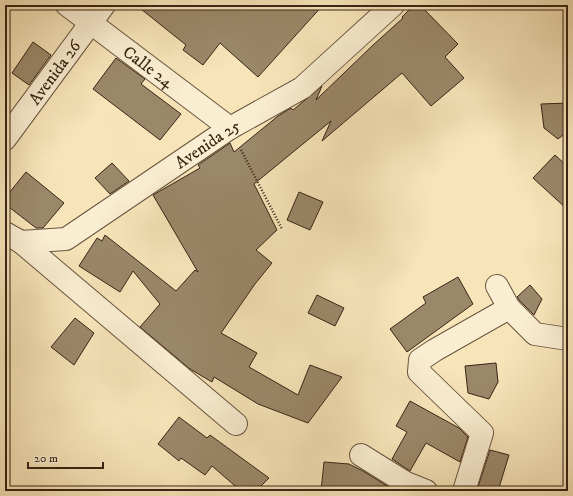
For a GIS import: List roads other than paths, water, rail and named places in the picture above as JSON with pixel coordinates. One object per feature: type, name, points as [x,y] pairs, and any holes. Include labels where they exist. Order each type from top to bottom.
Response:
[{"type":"street","name":"Calle 24","points":[[67,5],[230,128]]},
{"type":"street","name":"Avenida 26","points":[[5,139],[104,5]]},
{"type":"street","name":"Avenida 25","points":[[13,237],[66,239],[230,128],[302,88],[393,5]]},
{"type":"street","points":[[13,237],[236,424]]},
{"type":"street","points":[[497,286],[509,308],[535,334],[568,340]]},
{"type":"street","points":[[464,491],[482,433],[420,372],[420,360],[434,350],[509,308]]},
{"type":"street","points":[[361,455],[406,483],[426,491]]}]
